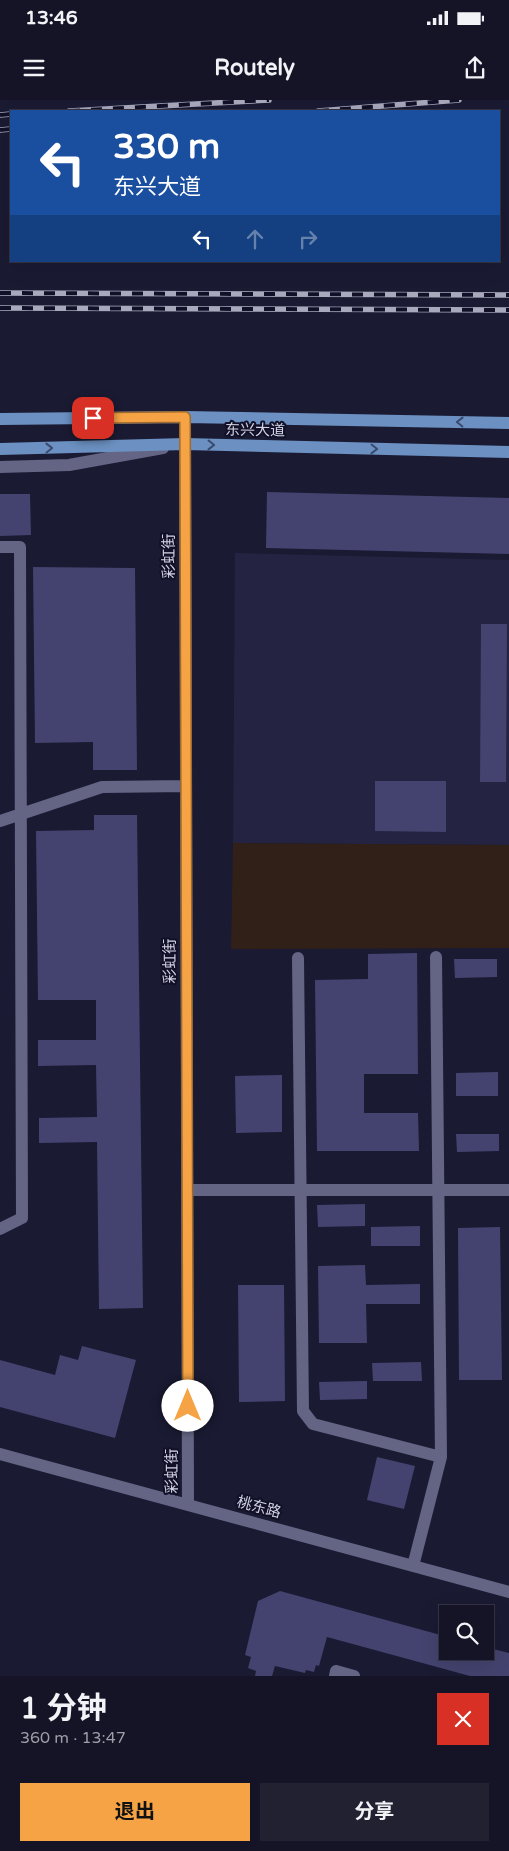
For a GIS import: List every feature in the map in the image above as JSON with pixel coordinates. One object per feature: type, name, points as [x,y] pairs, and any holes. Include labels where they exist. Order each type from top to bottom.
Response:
[{"type":"main road","name":"东兴大道","points":[[0,419],[185,417],[509,423]]},
{"type":"main road","name":"东兴大道","points":[[0,449],[185,444],[509,452]]},
{"type":"street","name":"彩虹街","points":[[185,417],[188,1505]]},
{"type":"street","points":[[0,467],[69,465],[185,444]]},
{"type":"street","points":[[0,548],[20,547],[22,1218],[0,1228]]},
{"type":"street","points":[[0,821],[102,787],[186,786]]},
{"type":"street","points":[[413,1566],[441,1457],[436,957]]},
{"type":"street","points":[[298,958],[303,1411],[313,1424],[441,1457]]},
{"type":"street","points":[[187,1190],[509,1190]]},
{"type":"street","name":"桃东路","points":[[0,1454],[509,1592]]},
{"type":"street","points":[[335,1676],[336,1671],[354,1676]]},
{"type":"shaded area","points":[[235,553],[509,560],[509,845],[233,843]]},
{"type":"shaded area","points":[[233,843],[509,845],[509,948],[231,949]]},
{"type":"building","points":[[267,492],[509,498],[509,554],[266,548]]},
{"type":"building","points":[[0,494],[30,494],[31,535],[0,536]]},
{"type":"building","points":[[33,567],[135,568],[137,770],[93,770],[93,742],[35,743]]},
{"type":"building","points":[[481,624],[507,624],[506,782],[480,782]]},
{"type":"building","points":[[375,781],[446,781],[446,832],[375,831]]},
{"type":"building","points":[[94,815],[137,815],[143,1308],[99,1309],[97,1142],[39,1143],[39,1118],[97,1117],[96,1065],[38,1066],[38,1040],[96,1040],[96,1000],[38,1000],[36,831],[94,830]]},
{"type":"building","points":[[417,953],[418,1074],[364,1074],[364,1113],[418,1113],[419,1151],[317,1151],[315,980],[368,979],[368,954]]},
{"type":"building","points":[[454,959],[497,959],[497,977],[455,978]]},
{"type":"building","points":[[498,1072],[498,1096],[456,1096],[456,1073]]},
{"type":"building","points":[[282,1075],[282,1132],[236,1133],[235,1076]]},
{"type":"building","points":[[456,1134],[499,1134],[499,1151],[457,1152]]},
{"type":"building","points":[[365,1204],[365,1226],[318,1227],[317,1205]]},
{"type":"building","points":[[420,1226],[420,1246],[371,1246],[371,1227]]},
{"type":"building","points":[[500,1227],[502,1380],[459,1380],[458,1228]]},
{"type":"building","points":[[365,1265],[366,1285],[420,1284],[420,1304],[366,1304],[367,1343],[319,1343],[318,1266]]},
{"type":"building","points":[[238,1285],[284,1285],[285,1401],[239,1402]]},
{"type":"building","points":[[82,1346],[136,1360],[115,1438],[0,1407],[0,1360],[55,1375],[60,1355],[78,1360]]},
{"type":"building","points":[[421,1362],[422,1381],[373,1381],[372,1363]]},
{"type":"building","points":[[367,1381],[367,1399],[320,1400],[319,1382]]},
{"type":"building","points":[[377,1457],[415,1466],[404,1509],[367,1500]]},
{"type":"building","points":[[280,1591],[439,1635],[439,1660],[494,1660],[494,1649],[509,1653],[509,1676],[470,1676],[327,1637],[319,1666],[316,1665],[314,1672],[306,1670],[305,1673],[275,1666],[272,1676],[255,1676],[256,1671],[248,1668],[251,1657],[245,1655],[258,1601]]},
{"type":"railway","points":[[87,110],[269,100]]},
{"type":"railway","points":[[331,110],[459,100]]},
{"type":"railway","points":[[0,115],[10,114]]},
{"type":"railway","points":[[0,130],[10,129]]},
{"type":"railway","points":[[0,293],[509,295]]},
{"type":"railway","points":[[0,308],[509,310]]},
{"type":"route","points":[[93,418],[185,417],[188,1406]]}]
